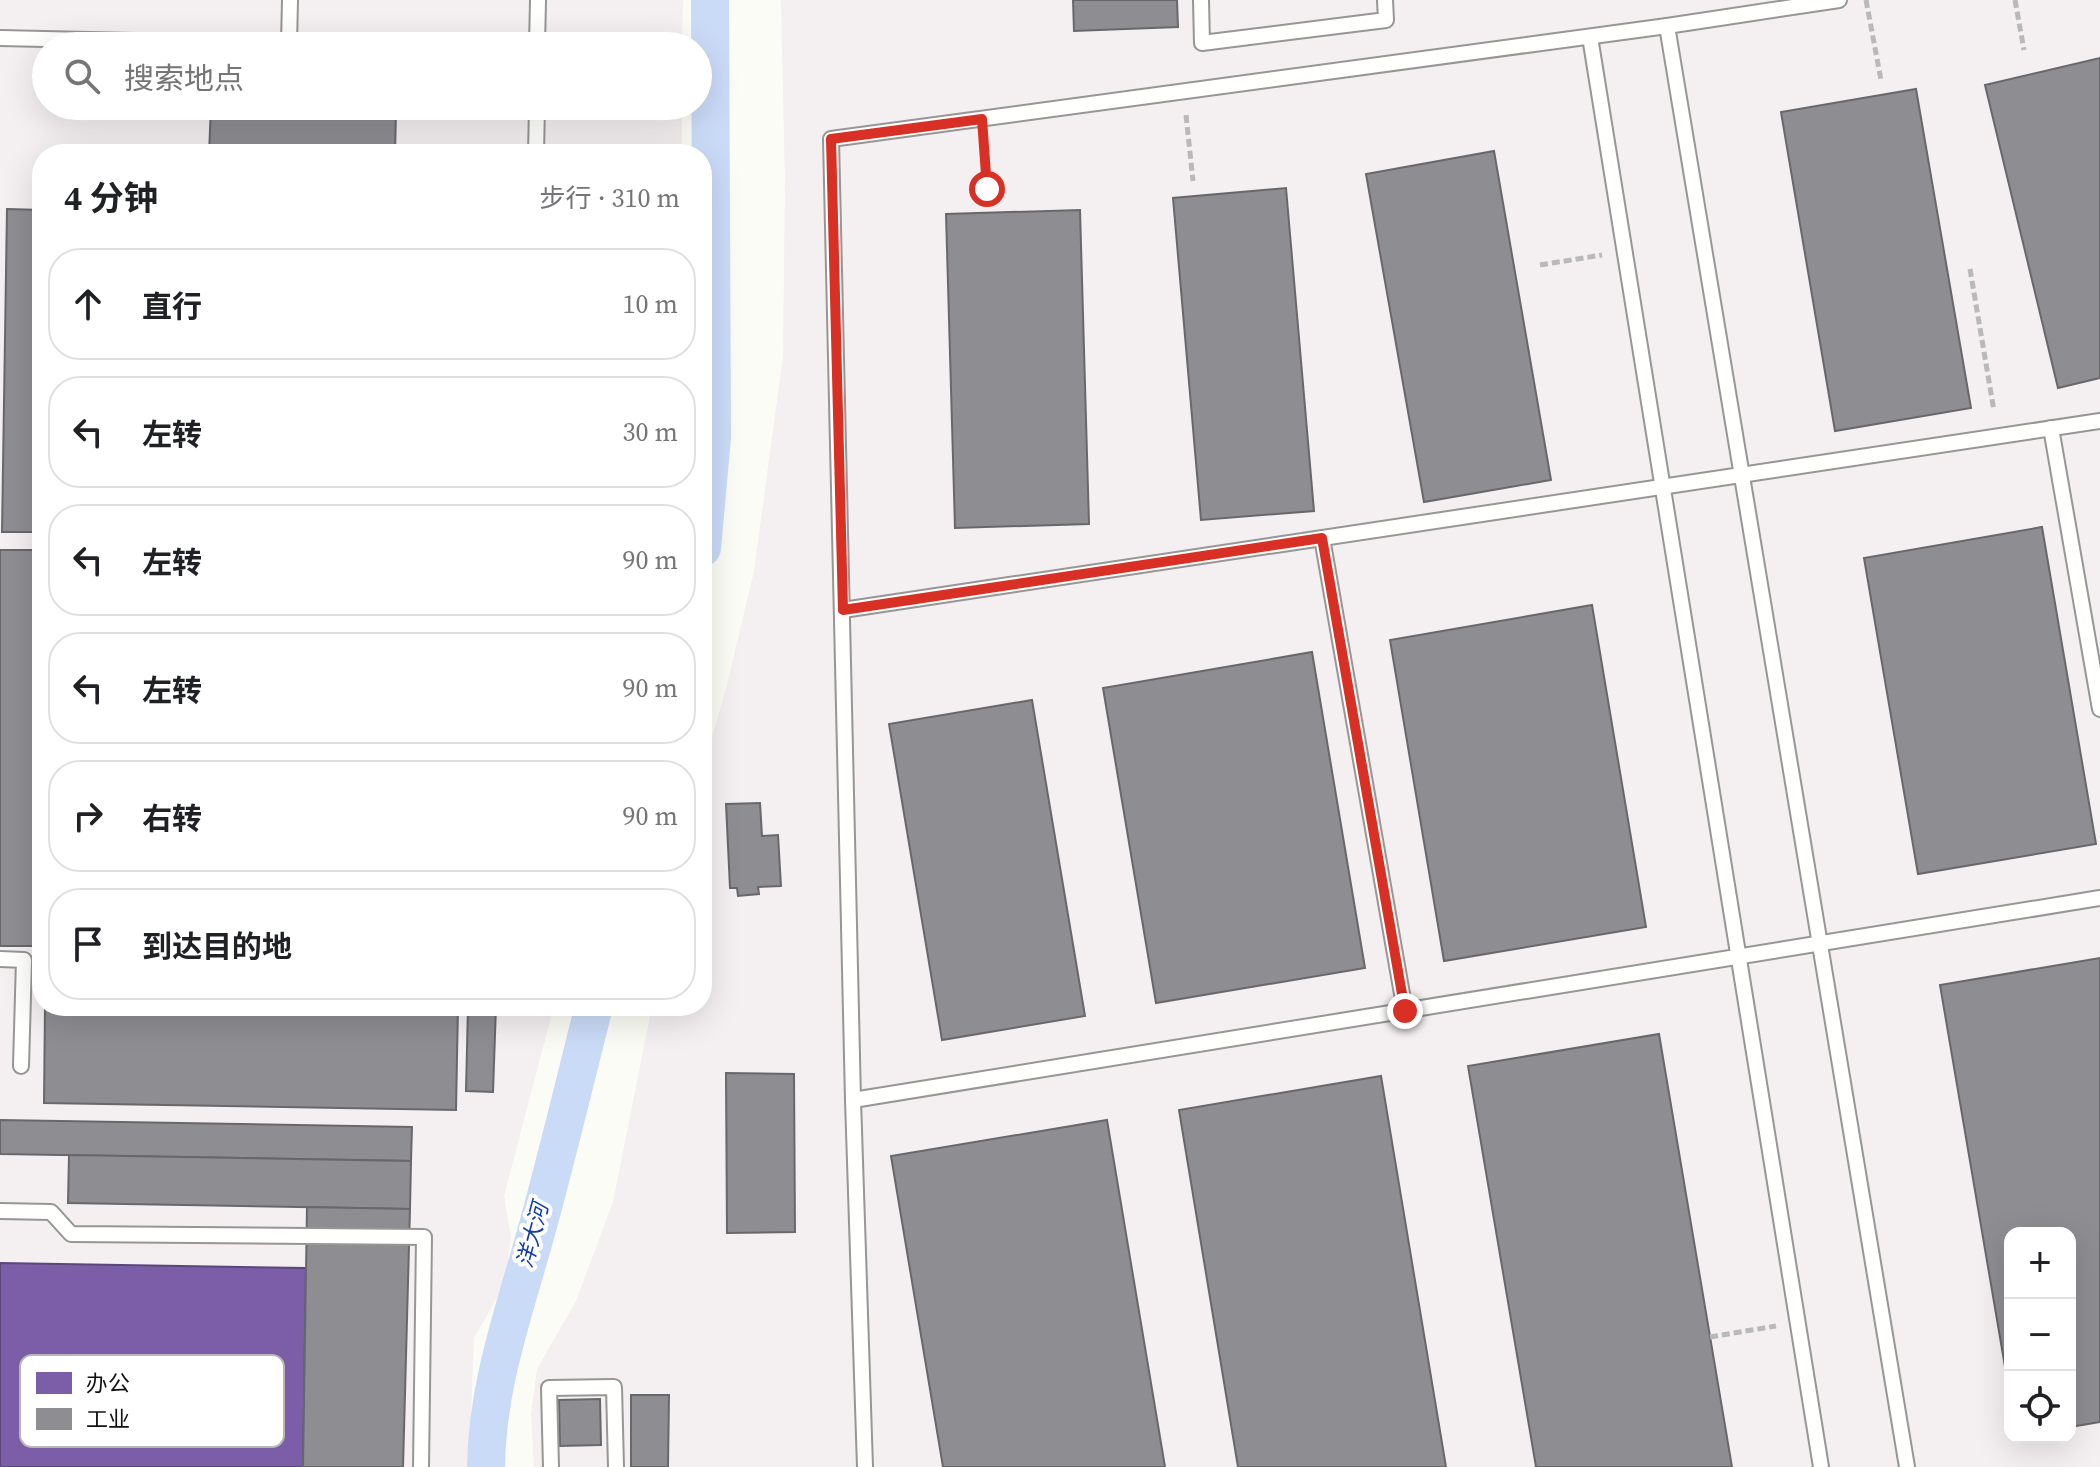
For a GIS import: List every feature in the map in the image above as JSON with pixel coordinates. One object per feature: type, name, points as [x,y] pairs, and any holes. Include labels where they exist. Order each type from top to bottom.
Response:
[{"type":"lane","points":[[289,32],[290,0]]},
{"type":"lane","points":[[537,32],[538,0]]},
{"type":"lane","points":[[1201,0],[1202,43],[1386,20],[1385,0]]},
{"type":"lane","points":[[865,1467],[853,1100],[831,139],[1590,37],[1781,5],[1839,0]]},
{"type":"lane","points":[[1667,26],[1907,1467]]},
{"type":"lane","points":[[1590,37],[1821,1467]]},
{"type":"lane","points":[[0,38],[32,39]]},
{"type":"lane","points":[[536,144],[537,120]]},
{"type":"lane","points":[[843,610],[2100,421]]},
{"type":"lane","points":[[2051,428],[2100,709]]},
{"type":"lane","points":[[1322,538],[1405,1011]]},
{"type":"lane","points":[[853,1100],[2100,898]]},
{"type":"lane","points":[[0,959],[24,960],[21,1066]]},
{"type":"lane","points":[[0,1211],[51,1212],[71,1234],[424,1237],[421,1467]]},
{"type":"lane","points":[[551,1467],[549,1388],[614,1387],[616,1467]]},
{"type":"path","points":[[1866,0],[1881,80]]},
{"type":"path","points":[[2015,0],[2024,50]]},
{"type":"path","points":[[1183,91],[1193,181]]},
{"type":"path","points":[[982,119],[987,189]]},
{"type":"path","points":[[1540,265],[1624,251]]},
{"type":"path","points":[[1970,269],[1998,436]]},
{"type":"path","points":[[1710,1337],[1798,1323]]},
{"type":"shaded area","points":[[0,0],[683,0],[682,32],[32,32],[32,120],[682,120],[682,144],[32,144],[32,1016],[551,1016],[504,1196],[511,1237],[507,1268],[497,1298],[474,1338],[469,1467],[0,1467]]},
{"type":"shaded area","points":[[781,0],[2100,0],[2100,1467],[534,1467],[531,1414],[537,1369],[576,1301],[613,1202],[650,1016],[712,1016],[712,737],[754,571],[783,356],[785,184]]},
{"type":"building: 办公","points":[[0,1263],[306,1268],[303,1467],[0,1467]]},
{"type":"building: 工业","points":[[1073,0],[1177,0],[1178,27],[1074,31]]},
{"type":"building: 工业","points":[[2100,58],[2100,378],[2058,388],[1985,85]]},
{"type":"building: 工业","points":[[1916,89],[1971,408],[1835,431],[1781,112]]},
{"type":"building: 工业","points":[[210,120],[396,120],[395,144],[209,144]]},
{"type":"building: 工业","points":[[1494,151],[1551,480],[1424,502],[1366,174]]},
{"type":"building: 工业","points":[[1286,188],[1314,511],[1201,520],[1173,198]]},
{"type":"building: 工业","points":[[7,209],[32,210],[32,532],[2,532]]},
{"type":"building: 工业","points":[[1080,210],[1089,524],[955,528],[946,214]]},
{"type":"building: 工业","points":[[2042,527],[2096,844],[1918,874],[1864,558]]},
{"type":"building: 工业","points":[[0,550],[32,550],[32,946],[0,946]]},
{"type":"building: 工业","points":[[1592,605],[1646,927],[1444,961],[1390,640]]},
{"type":"building: 工业","points":[[1312,652],[1365,968],[1156,1003],[1103,688]]},
{"type":"building: 工业","points":[[1032,700],[1085,1016],[942,1040],[889,724]]},
{"type":"building: 工业","points":[[760,803],[762,836],[778,835],[781,886],[758,887],[759,894],[738,896],[737,888],[730,888],[726,804]]},
{"type":"building: 工业","points":[[2100,958],[2100,1422],[2076,1426],[2076,1227],[2004,1227],[2004,1361],[1940,985]]},
{"type":"building: 工业","points":[[45,1016],[458,1016],[456,1110],[44,1103]]},
{"type":"building: 工业","points":[[468,1016],[496,1016],[493,1092],[466,1091]]},
{"type":"building: 工业","points":[[1659,1034],[1732,1467],[1536,1467],[1468,1066]]},
{"type":"building: 工业","points":[[726,1073],[794,1074],[795,1232],[727,1233]]},
{"type":"building: 工业","points":[[1381,1076],[1446,1467],[1238,1467],[1179,1110]]},
{"type":"building: 工业","points":[[0,1120],[412,1127],[411,1161],[0,1154]]},
{"type":"building: 工业","points":[[1107,1120],[1165,1467],[943,1467],[891,1156]]},
{"type":"building: 工业","points":[[69,1155],[411,1161],[410,1209],[68,1203]]},
{"type":"building: 工业","points":[[307,1207],[410,1209],[403,1467],[303,1467]]},
{"type":"building: 工业","points":[[631,1395],[669,1395],[668,1467],[631,1467]]},
{"type":"building: 工业","points":[[600,1399],[601,1445],[560,1446],[559,1400]]},
{"type":"waterway","name":"洋大河","points":[[710,0],[710,32]]},
{"type":"waterway","name":"洋大河","points":[[711,120],[711,144]]},
{"type":"waterway","name":"洋大河","points":[[486,1467],[498,1372],[591,1016]]},
{"type":"route","points":[[987,189],[982,119],[831,139],[843,610],[1322,538],[1405,1011]]}]
